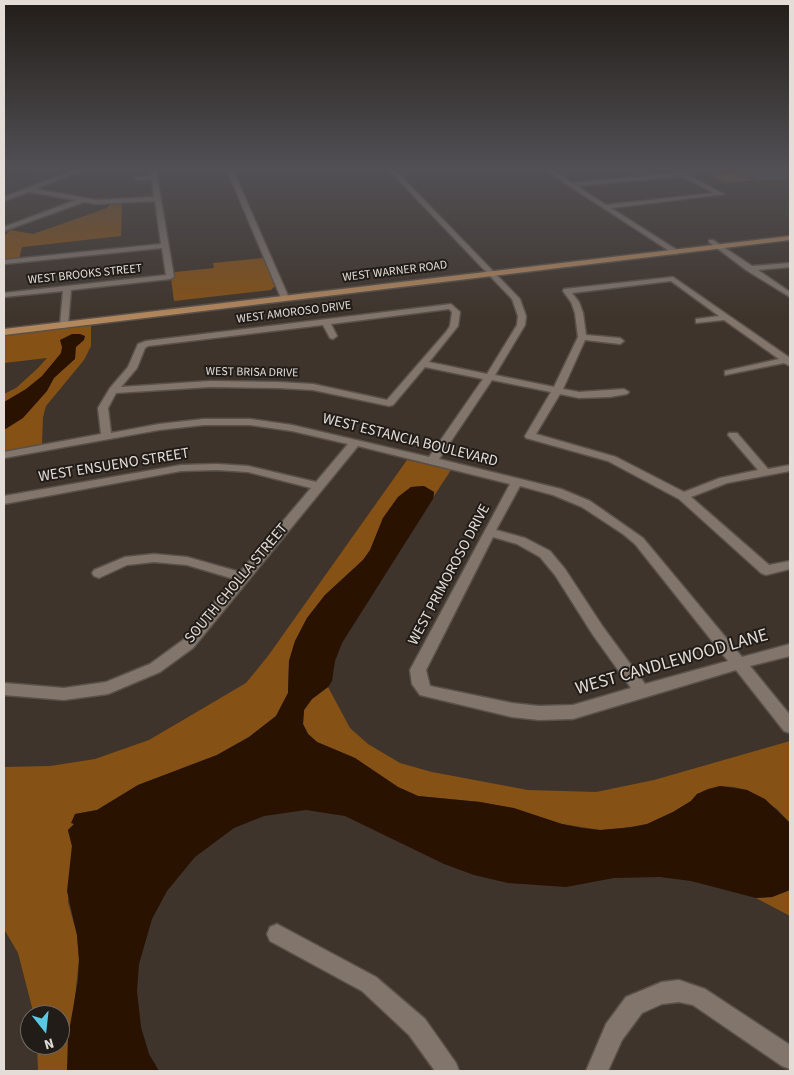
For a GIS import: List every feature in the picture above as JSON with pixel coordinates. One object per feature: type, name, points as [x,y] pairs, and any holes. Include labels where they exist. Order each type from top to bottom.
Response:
[{"type":"main road","name":"WEST WARNER ROAD","points":[[4,332],[64,321],[790,232]]},
{"type":"main road","name":"WEST WARNER ROAD","points":[[489,270],[674,252],[790,238]]},
{"type":"main road","name":"WEST WARNER ROAD","points":[[4,324],[64,321]]},
{"type":"street","points":[[4,229],[28,220]]},
{"type":"street","points":[[4,262],[165,246],[161,220]]},
{"type":"street","points":[[251,220],[282,295]]},
{"type":"street","points":[[432,461],[518,333],[522,316],[516,299],[441,220]]},
{"type":"street","points":[[625,220],[674,252]]},
{"type":"street","points":[[711,241],[790,295]]},
{"type":"street","name":"WEST BROOKS STREET","points":[[4,295],[170,276],[165,246]]},
{"type":"street","points":[[749,268],[790,265]]},
{"type":"street","points":[[788,361],[673,279],[566,291],[575,302],[579,313],[582,337],[557,391],[530,436],[612,460],[682,496],[766,570],[790,565]]},
{"type":"street","points":[[64,321],[67,288]]},
{"type":"street","name":"WEST AMOROSO DRIVE","points":[[113,390],[132,368],[141,346],[451,306],[456,312],[454,326],[424,364]]},
{"type":"street","points":[[699,321],[726,317]]},
{"type":"street","points":[[325,321],[333,336]]},
{"type":"street","points":[[582,337],[620,341]]},
{"type":"street","points":[[728,373],[788,361]]},
{"type":"street","points":[[424,364],[579,395],[624,392]]},
{"type":"street","name":"WEST BRISA DRIVE","points":[[113,390],[210,384],[278,385],[313,387],[389,403],[424,364]]},
{"type":"street","points":[[106,436],[103,408],[113,390]]},
{"type":"street","name":"WEST ESTANCIA BOULEVARD","points":[[4,455],[180,424],[250,422],[292,428],[355,442],[557,492],[586,504],[627,531],[650,553],[790,726]]},
{"type":"street","points":[[733,435],[765,472]]},
{"type":"street","name":"SOUTH CHOLLA STREET","points":[[4,689],[64,694],[108,688],[155,668],[188,644],[355,442]]},
{"type":"street","name":"WEST ENSUENO STREET","points":[[4,500],[181,468],[217,466],[248,468],[318,486]]},
{"type":"street","points":[[682,496],[724,480],[790,468]]},
{"type":"street","name":"WEST PRIMOROSO DRIVE","points":[[420,684],[418,670],[517,482]]},
{"type":"street","points":[[489,532],[521,540],[545,554],[560,572],[598,631],[642,691]]},
{"type":"street","points":[[99,573],[125,561],[154,558],[187,561],[243,577]]},
{"type":"street","name":"WEST CANDLEWOOD LANE","points":[[420,684],[425,691],[441,696],[539,713],[573,712],[790,650]]},
{"type":"street","points":[[277,934],[368,984],[417,1027],[448,1071]]},
{"type":"street","points":[[597,1071],[614,1032],[634,1005],[662,993],[679,991],[698,996],[790,1058]]},
{"type":"shaded area","points":[[72,220],[121,220],[121,236],[22,247],[19,259],[4,259],[4,235],[10,230],[33,234]]},
{"type":"shaded area","points":[[263,258],[275,286],[271,290],[174,301],[171,278],[175,272],[214,268],[213,263]]},
{"type":"shaded area","points":[[91,325],[91,346],[84,360],[46,406],[43,417],[42,444],[4,451],[4,394],[16,388],[47,358],[4,363],[4,335]]},
{"type":"shaded area","points":[[72,334],[85,336],[84,340],[76,347],[75,359],[54,378],[47,391],[23,418],[4,430],[4,402],[26,389],[42,376],[61,353],[60,340]]},
{"type":"shaded area","points":[[407,460],[451,470],[434,496],[434,492],[424,486],[411,487],[398,497],[383,518],[370,551],[363,560],[325,595],[307,618],[295,641],[289,661],[288,693],[276,716],[249,737],[217,755],[138,785],[97,810],[75,814],[74,824],[68,830],[72,846],[68,902],[77,935],[79,960],[70,1043],[70,1005],[31,1005],[18,953],[4,929],[4,767],[50,766],[95,759],[149,740],[246,683],[268,656]]},
{"type":"shaded area","points":[[424,486],[434,492],[433,499],[342,643],[335,661],[332,681],[328,687],[312,699],[304,710],[303,724],[308,734],[317,742],[355,758],[398,787],[418,796],[480,802],[514,808],[562,824],[582,828],[600,830],[647,824],[673,812],[691,801],[697,794],[708,789],[720,786],[747,790],[765,799],[790,823],[790,890],[772,897],[756,898],[691,881],[660,877],[614,878],[566,887],[508,883],[474,875],[444,864],[345,816],[306,810],[264,816],[234,828],[195,857],[167,891],[152,919],[139,964],[137,991],[141,1027],[149,1054],[159,1071],[67,1071],[67,1055],[70,1055],[70,1026],[78,980],[79,960],[77,935],[67,891],[72,846],[68,830],[74,824],[71,823],[75,814],[97,810],[138,785],[217,755],[249,737],[276,716],[288,693],[289,661],[295,641],[307,618],[325,595],[363,560],[370,550],[383,518],[398,497],[411,487]]},
{"type":"shaded area","points":[[328,687],[350,728],[368,744],[400,763],[432,772],[528,790],[596,792],[654,780],[790,741],[790,823],[777,809],[747,790],[734,787],[720,786],[697,794],[691,801],[673,812],[647,824],[600,830],[562,824],[514,809],[480,802],[418,796],[398,787],[355,758],[317,742],[308,734],[303,724],[304,710],[312,699]]},
{"type":"shaded area","points":[[790,890],[790,916],[756,898],[772,897]]},
{"type":"shaded area","points":[[37,1055],[69,1055],[67,1071],[38,1071]]}]
